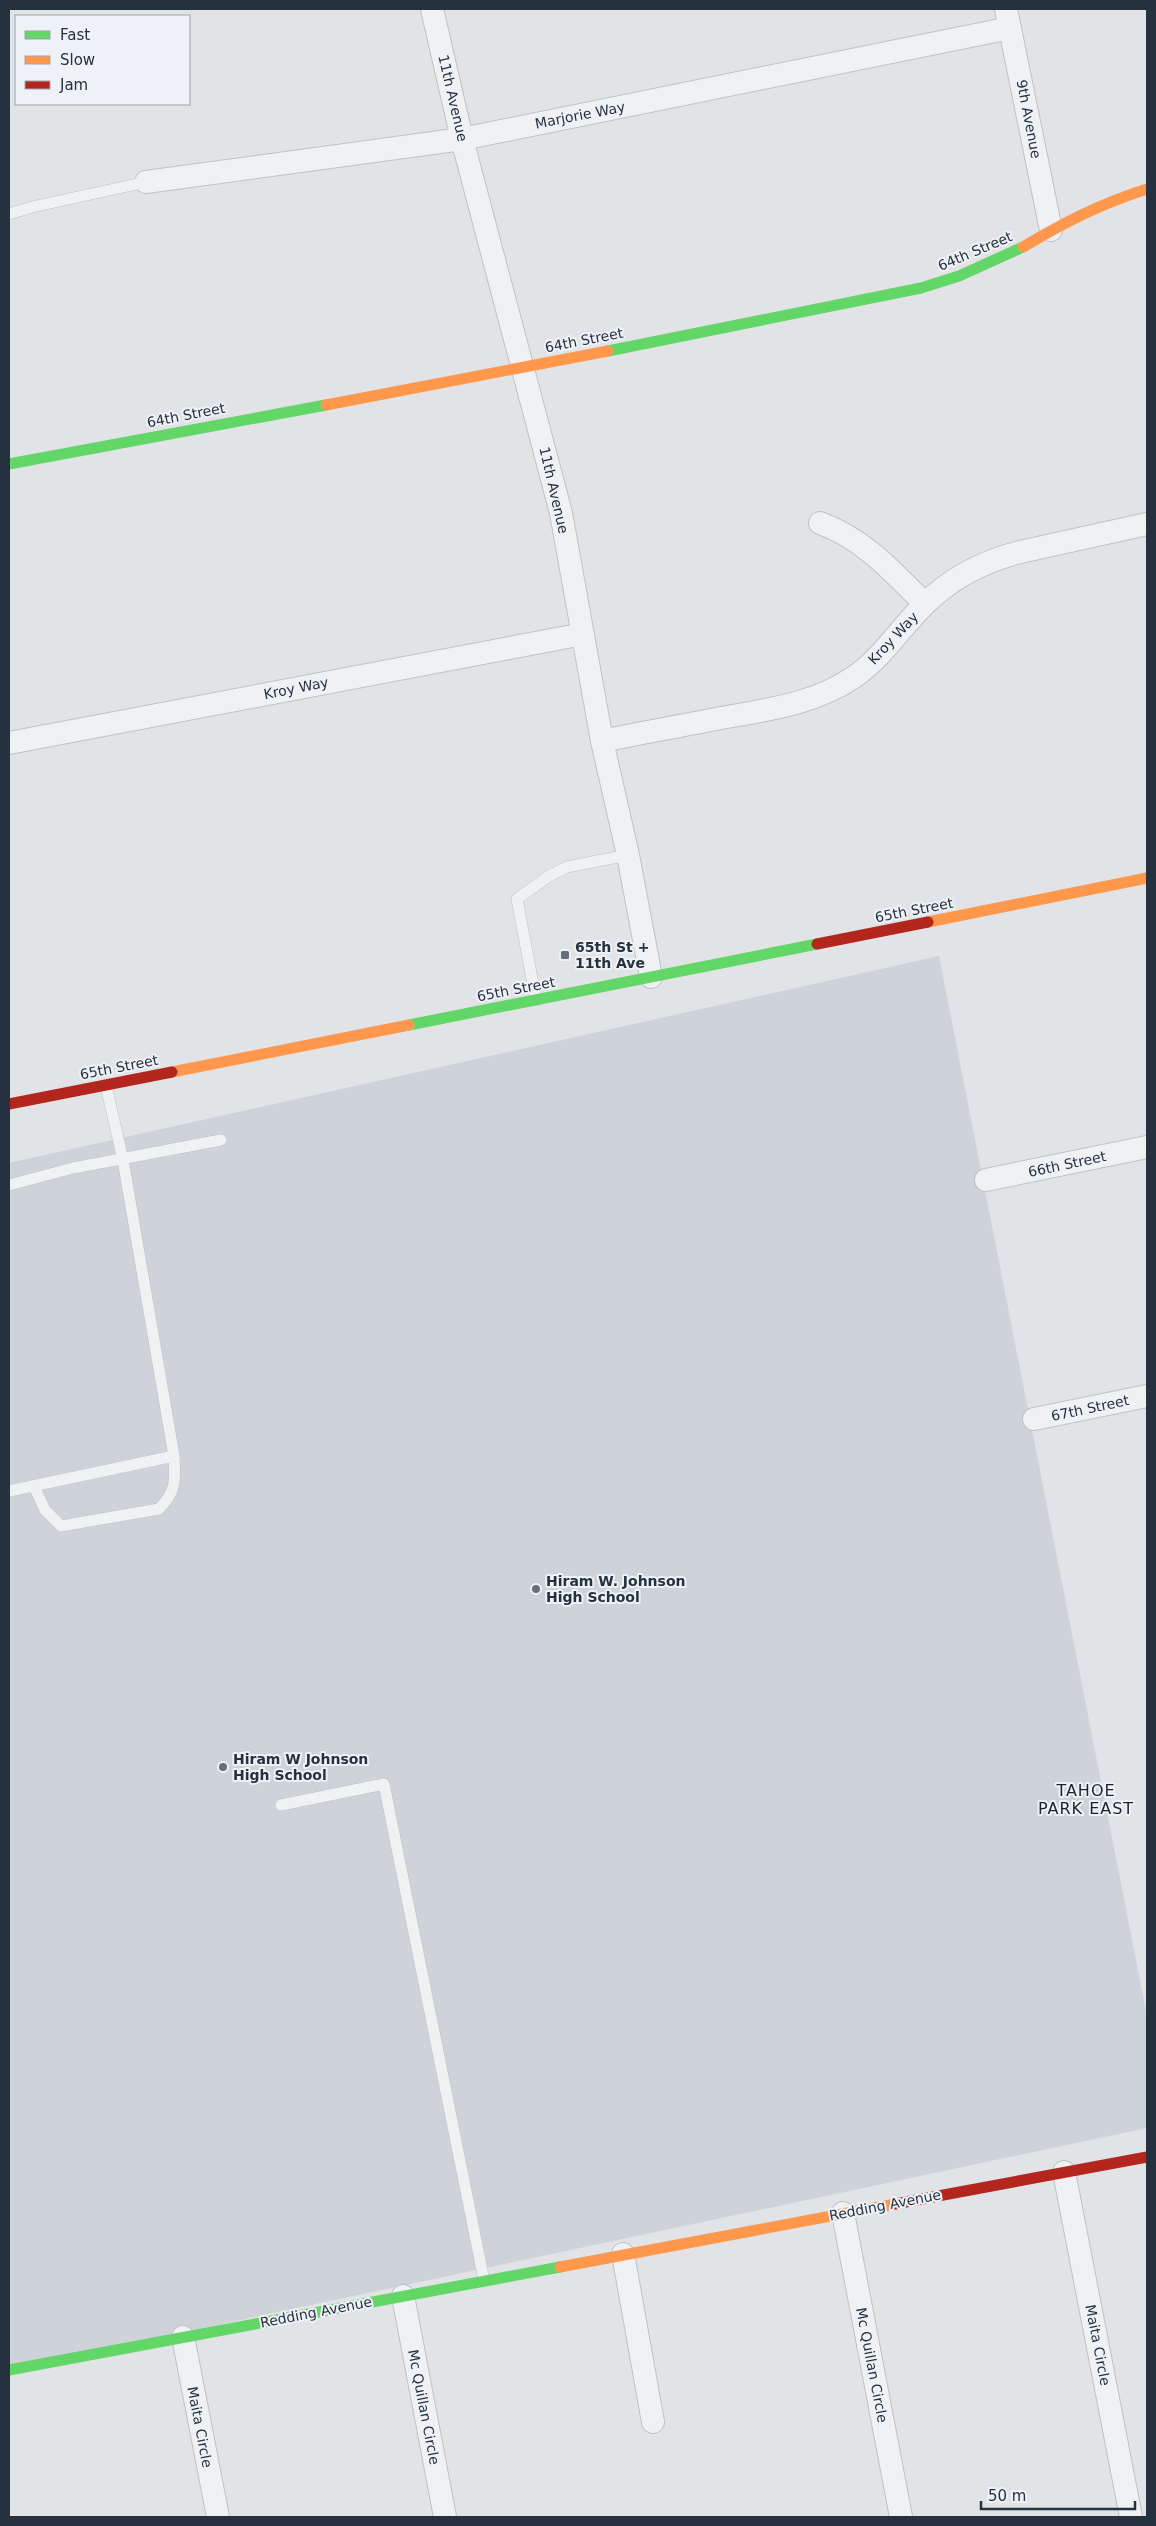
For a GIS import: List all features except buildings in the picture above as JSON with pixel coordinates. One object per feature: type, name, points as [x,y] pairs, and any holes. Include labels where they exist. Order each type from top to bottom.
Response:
[{"type":"street","name":"11th Avenue","points":[[432,9],[462,138],[561,513],[602,741],[628,855],[652,977]]},
{"type":"street","name":"Marjorie Way","points":[[146,182],[462,138],[1008,18]]},
{"type":"street","name":"9th Avenue","points":[[1008,18],[1051,230]]},
{"type":"street","name":"64th Street","points":[[9,464],[523,368],[921,288],[959,276],[1009,255],[1051,230],[1115,199],[1147,189]]},
{"type":"street","points":[[820,523],[854,539],[875,554],[925,604]]},
{"type":"street","name":"Kroy Way","points":[[602,741],[783,707],[829,691],[853,677],[880,656],[925,604],[967,572],[1000,557],[1147,524]]},
{"type":"street","name":"Kroy Way","points":[[9,743],[583,634]]},
{"type":"street","name":"65th Street","points":[[9,1104],[652,977],[1146,884]]},
{"type":"street","name":"66th Street","points":[[986,1180],[1147,1147]]},
{"type":"street","name":"67th Street","points":[[1034,1419],[1147,1396]]},
{"type":"street","name":"Redding Avenue","points":[[9,2370],[1147,2156]]},
{"type":"street","name":"Maita Circle","points":[[1064,2172],[1131,2517]]},
{"type":"street","name":"Mc Quillan Circle","points":[[843,2213],[901,2517]]},
{"type":"street","points":[[623,2254],[653,2422]]},
{"type":"street","name":"Mc Quillan Circle","points":[[403,2296],[445,2517]]},
{"type":"street","name":"Maita Circle","points":[[183,2337],[218,2517]]},
{"type":"lane","points":[[9,214],[32,207],[146,182]]},
{"type":"lane","points":[[536,1000],[517,898],[549,876],[567,867],[628,855]]},
{"type":"lane","points":[[34,1486],[45,1510],[62,1526],[158,1508],[170,1498],[175,1484],[174,1456],[123,1160],[107,1090]]},
{"type":"lane","points":[[9,1185],[73,1168],[221,1140]]},
{"type":"lane","points":[[9,1491],[174,1456]]},
{"type":"lane","points":[[281,1805],[384,1784],[484,2280]]},
{"type":"shaded area","name":"Hiram W. Johnson High School","points":[[939,956],[1147,2016],[1147,2128],[9,2369],[9,1163]]},
{"type":"traffic: fast","points":[[608,351],[921,288],[959,276],[1023,247]]},
{"type":"traffic: fast","points":[[9,464],[326,405]]},
{"type":"traffic: fast","points":[[409,1025],[817,944]]},
{"type":"traffic: fast","points":[[9,2370],[560,2267]]},
{"type":"traffic: slow","points":[[1023,247],[1083,214],[1147,189]]},
{"type":"traffic: slow","points":[[326,405],[608,351]]},
{"type":"traffic: slow","points":[[928,922],[1147,878]]},
{"type":"traffic: slow","points":[[172,1072],[409,1025]]},
{"type":"traffic: slow","points":[[560,2267],[895,2204]]},
{"type":"traffic: jam","points":[[817,944],[928,922]]},
{"type":"traffic: jam","points":[[9,1104],[172,1072]]},
{"type":"traffic: jam","points":[[895,2204],[1147,2157]]},
{"type":"place","name":"65th St + 11th Ave","points":[[565,955]]},
{"type":"place","name":"Hiram W. Johnson High School","points":[[536,1589]]},
{"type":"place","name":"Hiram W Johnson High School","points":[[223,1767]]},
{"type":"district","name":"TAHOE PARK EAST","points":[[1086,1799]]}]
